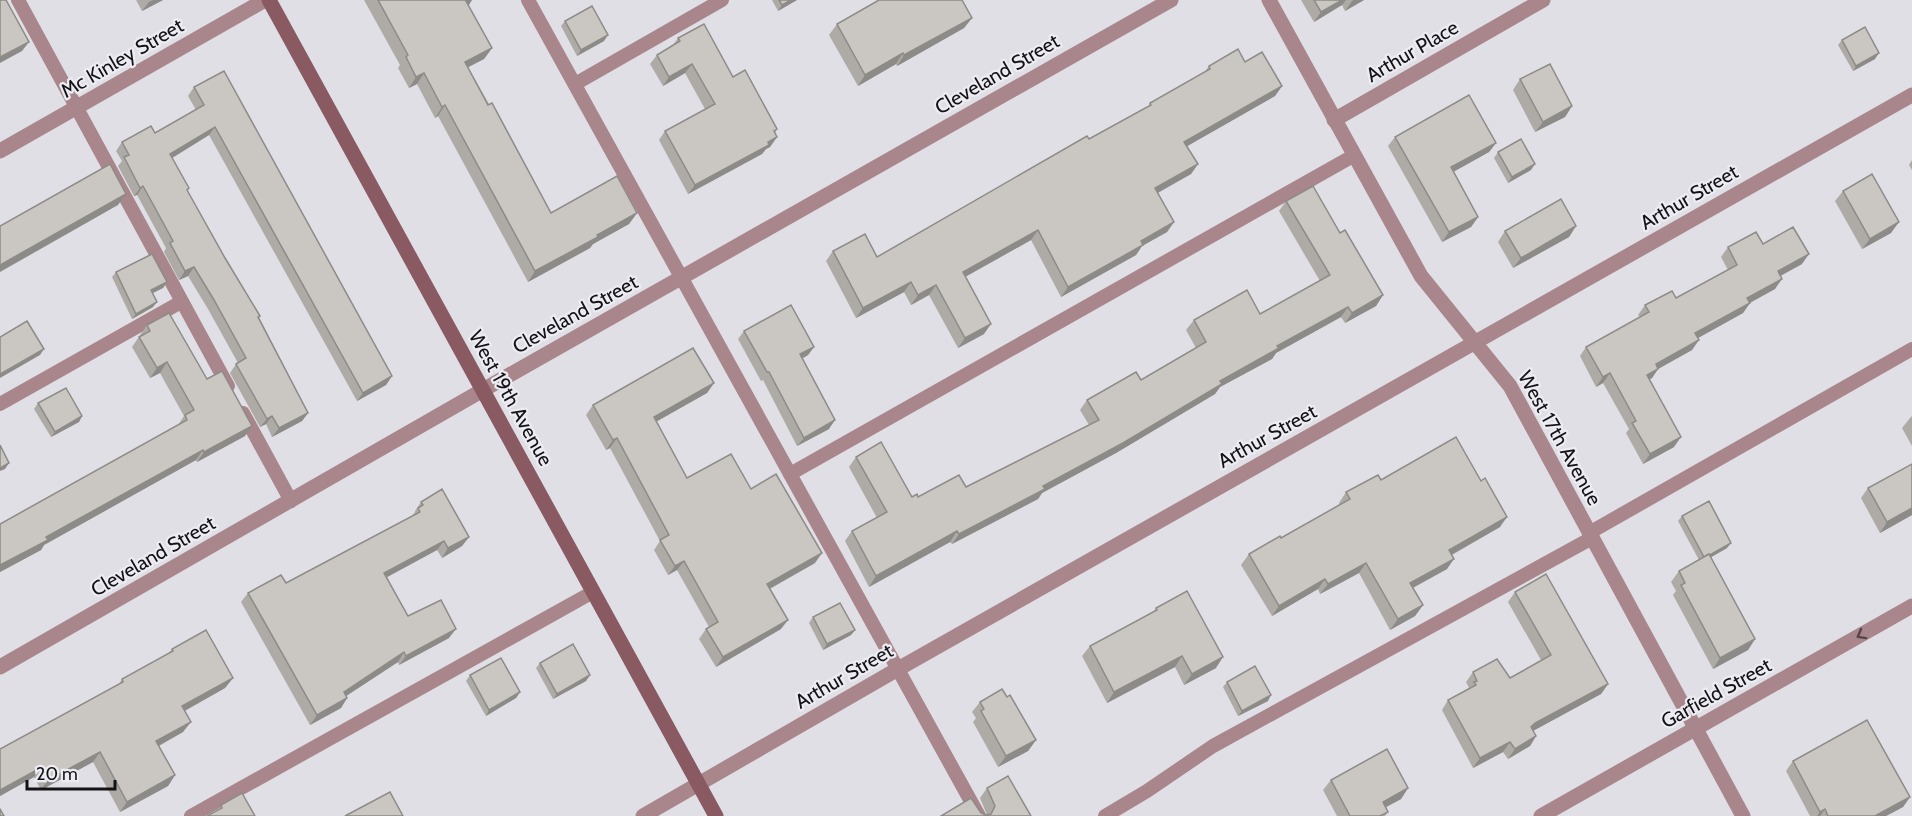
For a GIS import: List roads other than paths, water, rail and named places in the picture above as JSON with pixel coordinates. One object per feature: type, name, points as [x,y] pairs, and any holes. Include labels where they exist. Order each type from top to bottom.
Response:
[{"type":"street","name":"Mc Kinley Street","points":[[0,151],[267,0]]},
{"type":"street","name":"West 19th Avenue","points":[[267,0],[716,816]]},
{"type":"street","name":"Cleveland Street","points":[[0,667],[1171,0]]},
{"type":"street","name":"West 17th Avenue","points":[[1269,0],[1421,276],[1510,386],[1743,816]]},
{"type":"street","name":"Arthur Place","points":[[1334,120],[1543,0]]},
{"type":"street","name":"Arthur Street","points":[[643,816],[898,669],[1912,95]]},
{"type":"street","name":"Garfield Street","points":[[1541,816],[1912,606]]},
{"type":"lane","points":[[18,0],[291,501]]},
{"type":"lane","points":[[528,0],[979,816]]},
{"type":"lane","points":[[574,84],[722,0]]},
{"type":"lane","points":[[790,474],[1353,156]]},
{"type":"lane","points":[[0,404],[181,302]]},
{"type":"lane","points":[[1106,816],[1212,746],[1591,535],[1912,349]]},
{"type":"lane","points":[[191,816],[593,592]]}]
